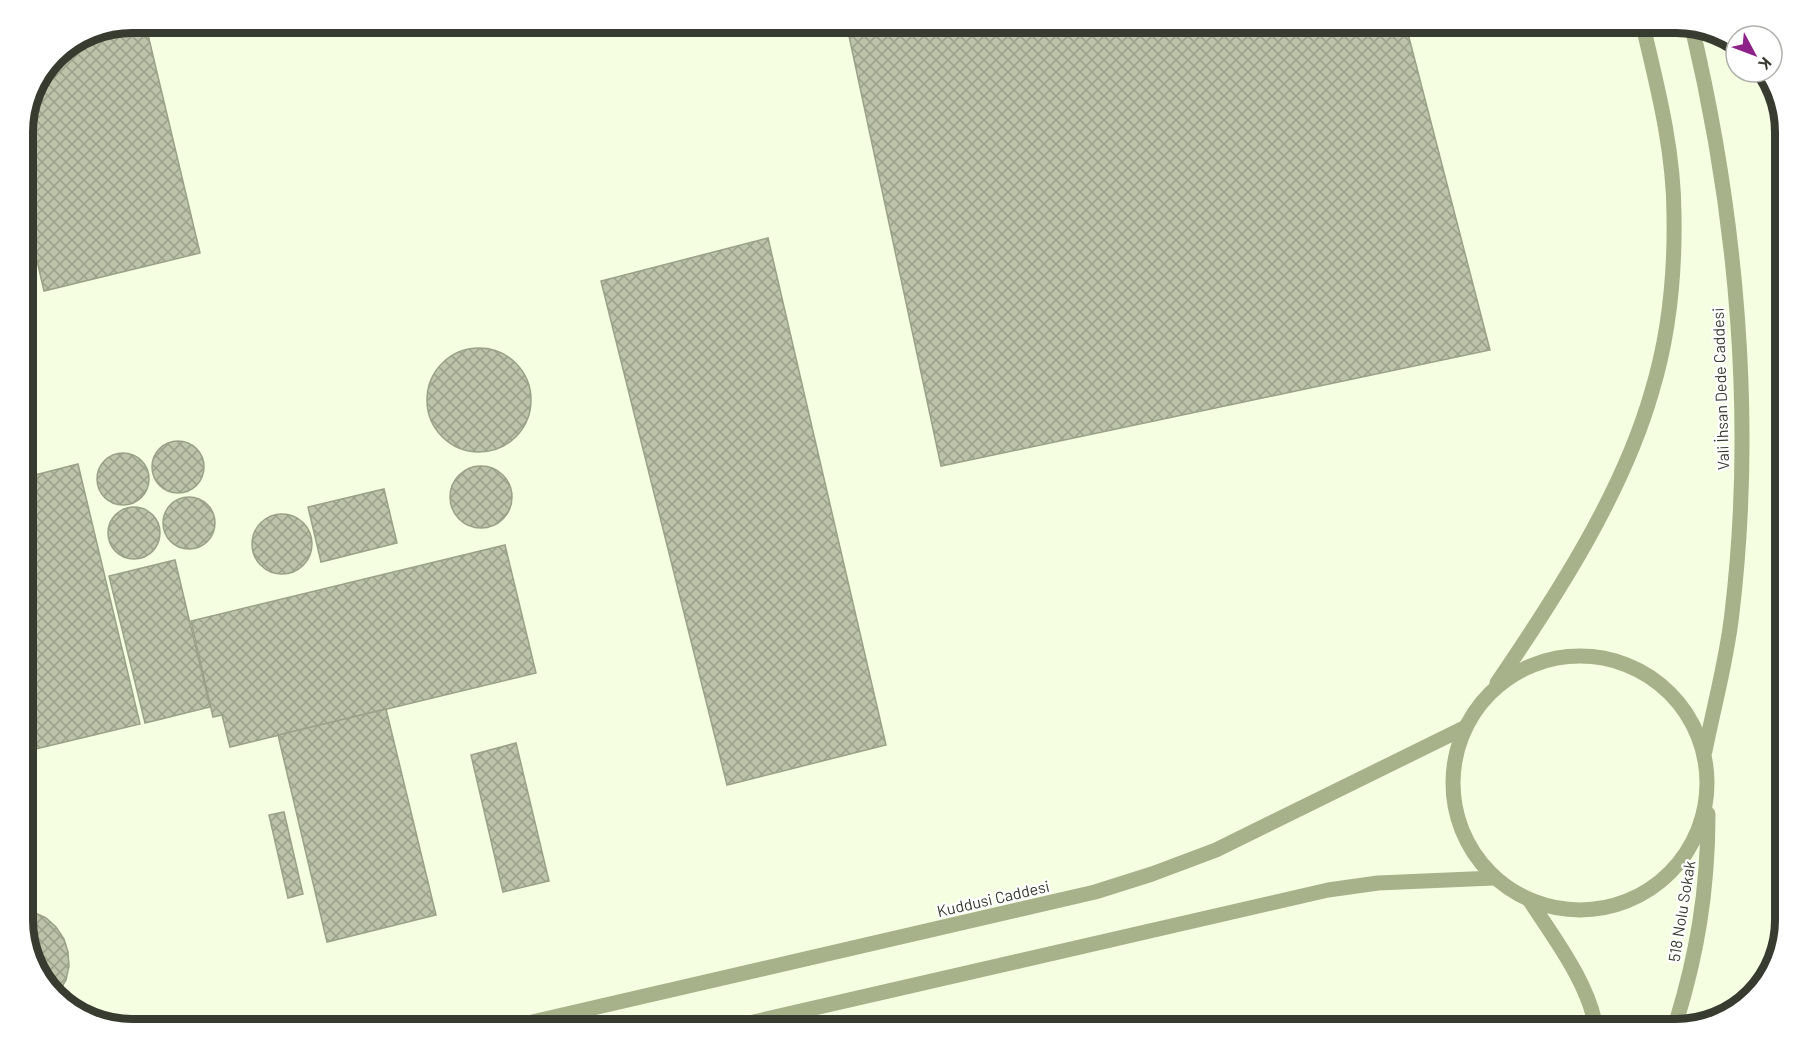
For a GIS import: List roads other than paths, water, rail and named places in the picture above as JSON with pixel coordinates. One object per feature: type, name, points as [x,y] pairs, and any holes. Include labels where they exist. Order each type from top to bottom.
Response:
[{"type":"street","points":[[1644,33],[1670,159],[1674,213],[1673,274],[1665,332],[1652,390],[1632,448],[1574,562],[1538,622],[1466,727],[1453,770],[1455,809],[1469,846],[1494,878],[1530,900],[1565,910],[1604,909],[1642,895],[1673,871],[1696,838],[1708,795]]},
{"type":"street","name":"Vali İhsan Dede Caddesi","points":[[1694,35],[1707,90],[1731,248],[1743,455],[1732,615],[1705,751]]},
{"type":"street","points":[[1492,691],[1529,666],[1572,656],[1616,660],[1656,680],[1686,711],[1705,751]]},
{"type":"street","name":"Kuddusi Caddesi","points":[[545,1019],[1095,892],[1152,874],[1216,850],[1466,727]]},
{"type":"street","name":"518 Nolu Sokak","points":[[1677,1019],[1693,960],[1704,906],[1708,861],[1705,751]]},
{"type":"street","points":[[767,1019],[1328,890],[1378,883],[1494,878]]},
{"type":"street","points":[[1530,900],[1584,991],[1593,1019]]}]
